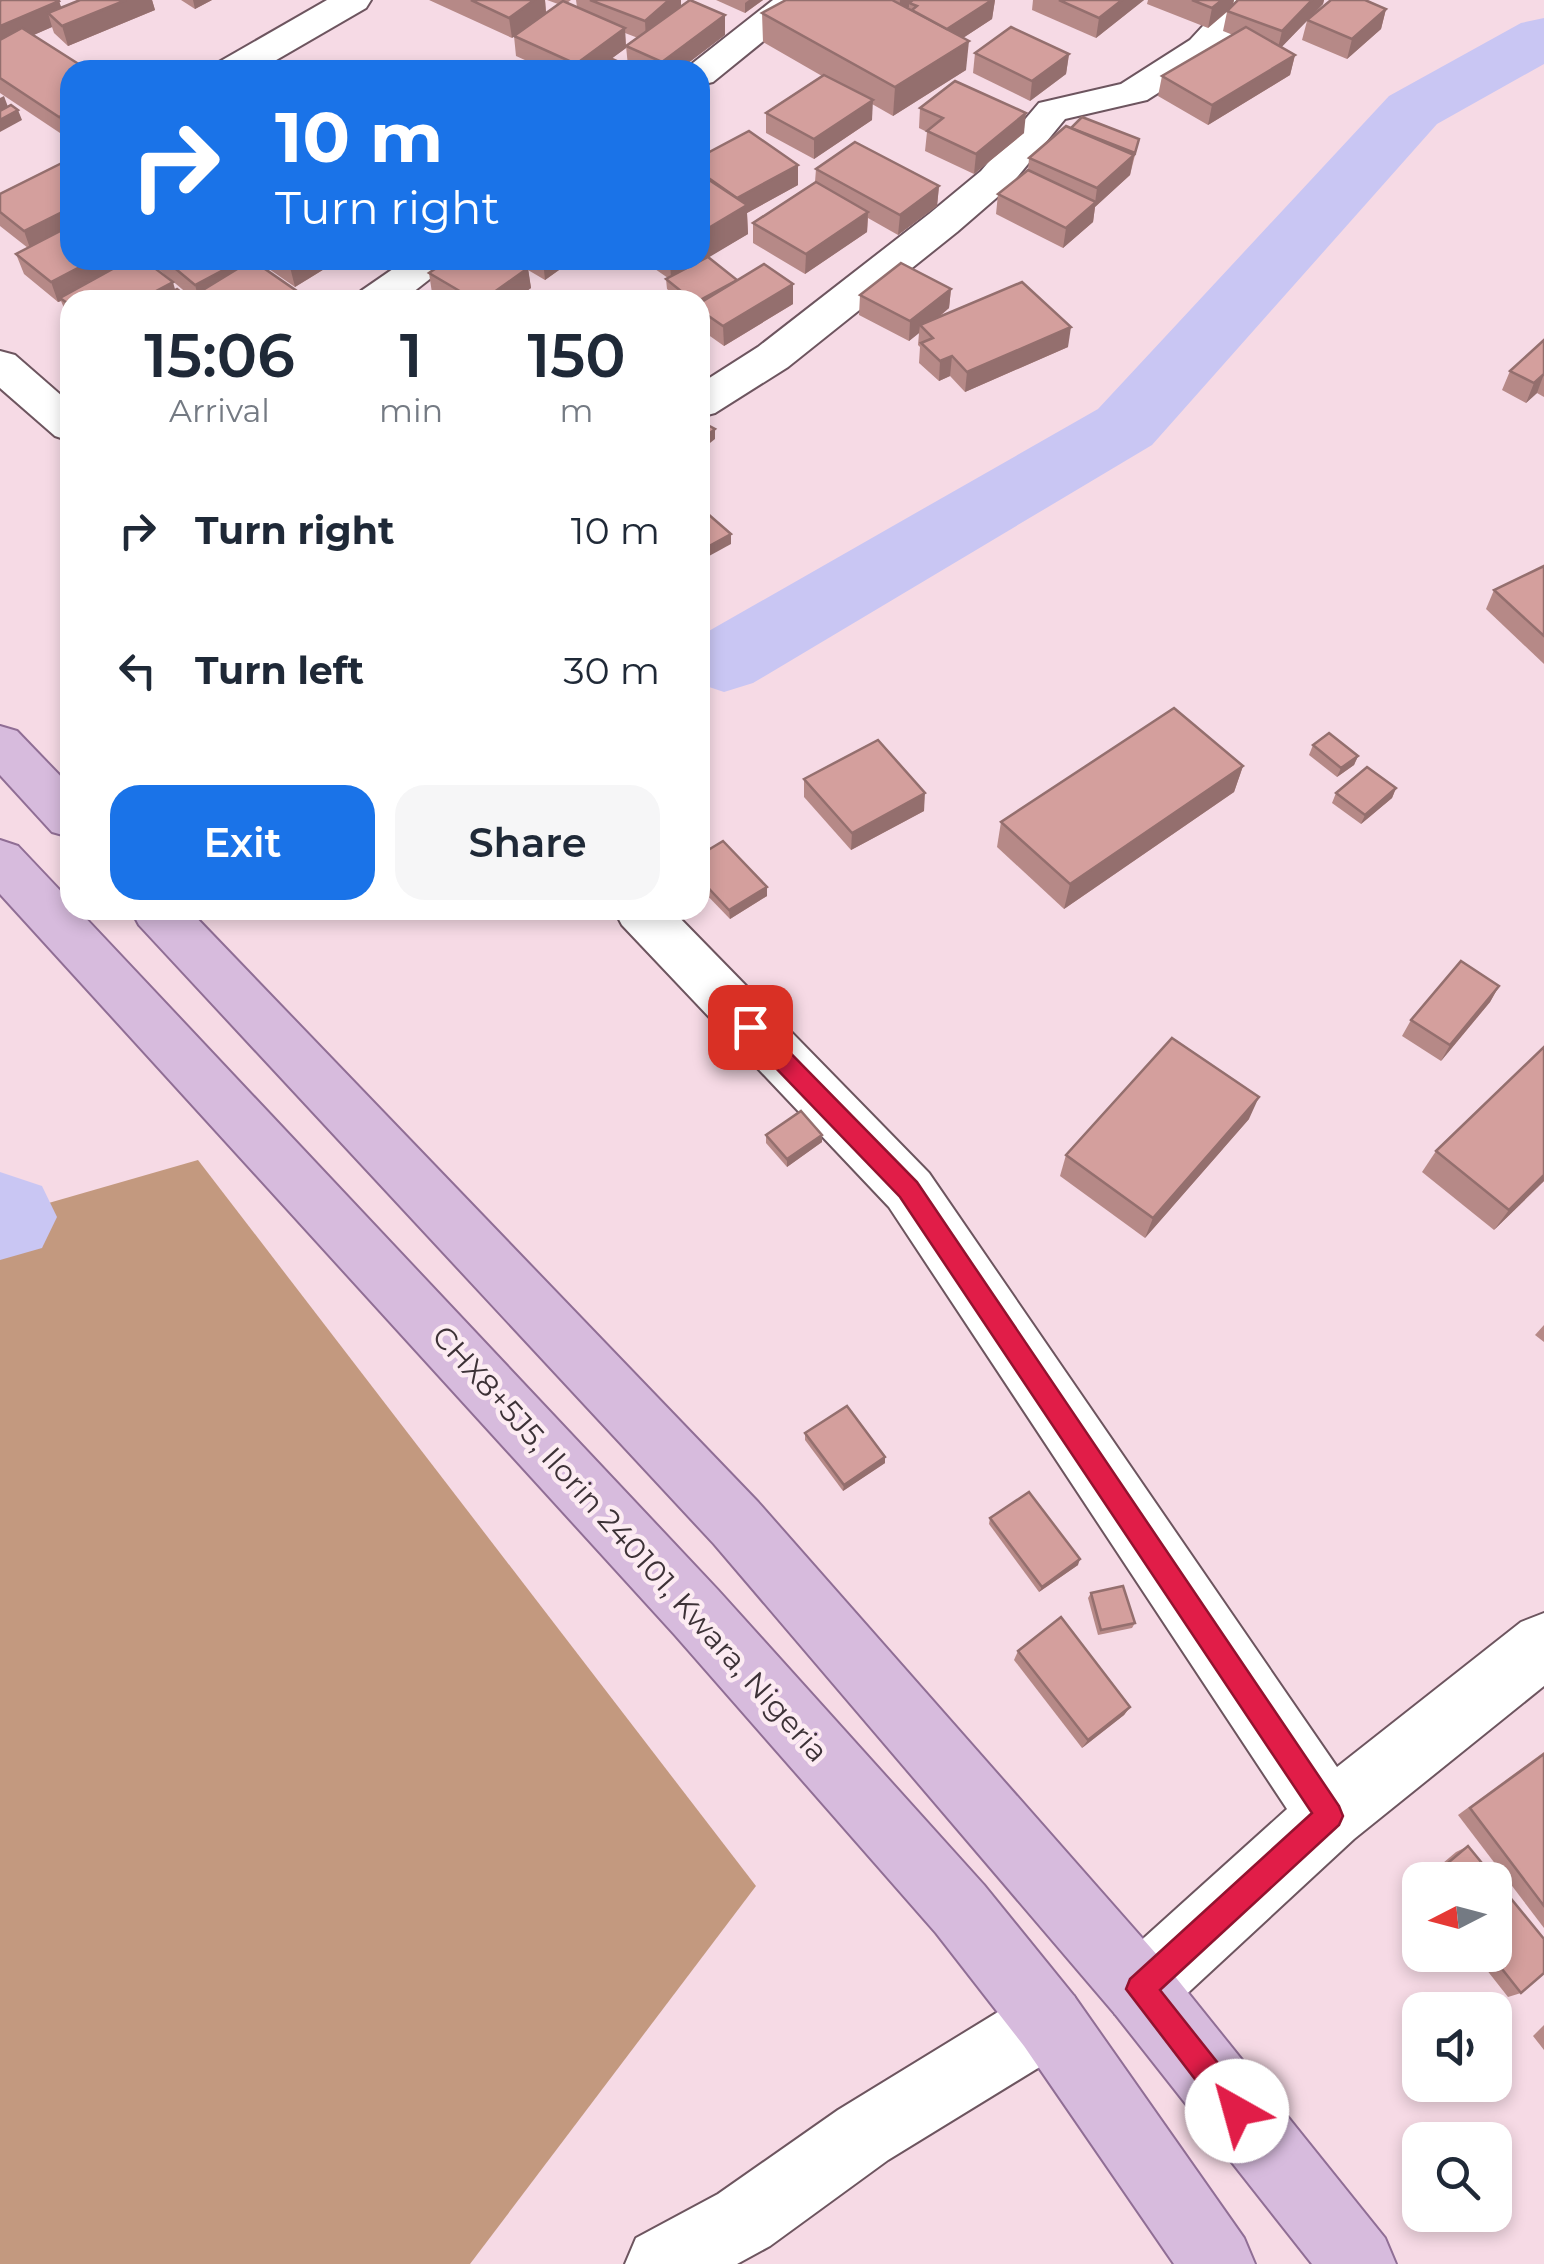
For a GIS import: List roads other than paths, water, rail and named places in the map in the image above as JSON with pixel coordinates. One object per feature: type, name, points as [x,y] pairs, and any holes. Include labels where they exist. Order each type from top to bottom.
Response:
[{"type":"main road","points":[[0,744],[60,807]]},
{"type":"main road","name":"CHX8+5J5, Ilorin 240101, Kwara, Nigeria","points":[[0,860],[696,1612],[960,1909],[1049,2021],[1218,2264]]},
{"type":"main road","points":[[165,920],[736,1523],[1140,1989],[1359,2264]]},
{"type":"street","points":[[249,60],[353,0]]},
{"type":"street","points":[[710,66],[796,0]]},
{"type":"street","points":[[710,397],[774,358],[943,223],[994,179],[1052,110],[1134,92],[1203,48],[1246,0]]},
{"type":"street","points":[[390,290],[419,270]]},
{"type":"street","points":[[0,365],[60,417]]},
{"type":"street","points":[[650,920],[908,1190],[1330,1816]]},
{"type":"street","points":[[1140,1989],[1330,1816],[1544,1645]]},
{"type":"street","points":[[662,2264],[744,2220],[864,2135],[1049,2021]]},
{"type":"waterway","points":[[724,661],[1125,427],[1413,110],[1544,37]]},
{"type":"waterway","points":[[0,1216],[7,1217]]}]
